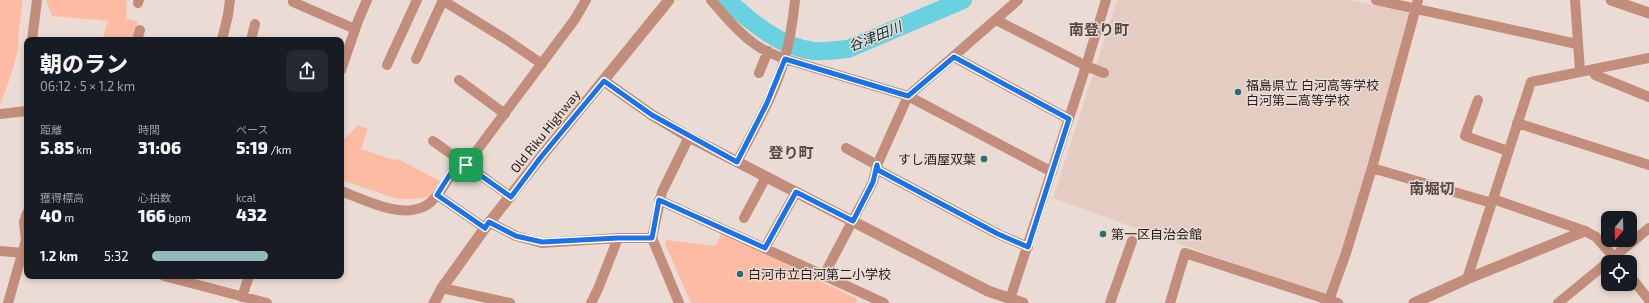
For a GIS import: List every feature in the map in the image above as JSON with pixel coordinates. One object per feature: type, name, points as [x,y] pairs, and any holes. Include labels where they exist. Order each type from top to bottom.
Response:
[{"type":"street","points":[[32,37],[37,0]]},
{"type":"street","points":[[223,37],[230,0]]},
{"type":"street","points":[[293,0],[293,2],[355,29]]},
{"type":"street","points":[[344,61],[367,0]]},
{"type":"street","points":[[387,65],[417,0]]},
{"type":"street","points":[[416,59],[443,0],[542,64]]},
{"type":"street","points":[[344,192],[397,211],[414,210],[428,205],[505,114],[575,19],[586,0]]},
{"type":"street","name":"Old Riku Highway","points":[[434,303],[442,288],[487,225],[669,0]]},
{"type":"street","points":[[711,0],[738,30],[756,46],[785,59],[908,96],[1052,172]]},
{"type":"street","points":[[737,162],[767,103],[785,59],[793,26],[795,0]]},
{"type":"street","points":[[824,275],[873,182],[877,165],[908,96],[1018,0]]},
{"type":"street","points":[[1010,299],[1028,247],[1106,0]]},
{"type":"street","points":[[1376,0],[1417,4],[1577,44]]},
{"type":"street","points":[[1575,0],[1580,71]]},
{"type":"street","points":[[1611,0],[1649,13]]},
{"type":"street","points":[[1170,303],[1185,254],[1332,302],[1372,168],[1417,4]]},
{"type":"street","points":[[996,20],[1086,66],[1104,73]]},
{"type":"street","points":[[252,37],[255,24]]},
{"type":"street","points":[[138,37],[140,30]]},
{"type":"street","points":[[759,73],[768,52]]},
{"type":"street","points":[[954,57],[1069,119]]},
{"type":"street","points":[[1467,279],[1530,82],[1649,58]]},
{"type":"street","points":[[1593,69],[1595,75],[1649,97]]},
{"type":"street","points":[[459,80],[505,114]]},
{"type":"street","points":[[604,81],[652,115],[689,137],[988,291],[1023,303]]},
{"type":"street","points":[[1478,100],[1465,136],[1508,151]]},
{"type":"street","points":[[0,114],[24,111]]},
{"type":"street","points":[[1517,123],[1649,165]]},
{"type":"street","points":[[679,303],[652,238],[659,200],[689,137]]},
{"type":"street","points":[[434,141],[511,197]]},
{"type":"street","points":[[846,148],[877,165],[878,170],[998,234],[1028,247]]},
{"type":"street","points":[[1372,168],[1493,201],[1585,231],[1596,237],[1608,255]]},
{"type":"street","points":[[744,218],[766,177]]},
{"type":"street","points":[[765,248],[796,192]]},
{"type":"street","points":[[437,195],[487,225],[516,236],[542,242],[618,238],[652,238]]},
{"type":"street","points":[[659,200],[884,303]]},
{"type":"street","points":[[1619,255],[1649,228]]},
{"type":"street","points":[[1414,303],[1467,279],[1585,231]]},
{"type":"street","points":[[591,303],[618,238]]},
{"type":"street","points":[[1110,303],[1132,241]]},
{"type":"street","points":[[8,303],[24,250]]},
{"type":"street","points":[[0,251],[23,253]]},
{"type":"street","points":[[1558,303],[1601,270]]},
{"type":"street","points":[[176,279],[267,303]]},
{"type":"street","points":[[242,296],[248,279]]},
{"type":"street","points":[[1637,285],[1649,300]]},
{"type":"street","points":[[442,288],[510,303]]},
{"type":"shaded area","points":[[0,0],[23,0],[18,50],[0,105]]},
{"type":"shaded area","points":[[46,0],[127,0],[126,19],[138,21],[135,37],[103,37],[108,21],[52,16]]},
{"type":"shaded area","name":"福島県立 白河高等学校 白河第二高等学校","points":[[1117,0],[1349,0],[1410,13],[1367,171],[1327,297],[1053,198]]},
{"type":"shaded area","points":[[358,125],[368,129],[361,149],[390,159],[400,160],[440,181],[430,197],[398,199],[344,181],[344,140]]},
{"type":"shaded area","name":"白河市立白河第二小学校","points":[[722,233],[857,299],[856,303],[691,303],[665,244],[667,240],[715,246]]},
{"type":"waterway","name":"谷津田川","points":[[727,0],[756,25],[778,39],[801,49],[814,51],[848,49],[963,0]]},
{"type":"place","name":"福島県立 白河高等学校 白河第二高等学校","points":[[1238,92]]},
{"type":"place","name":"すし酒屋双葉","points":[[984,159]]},
{"type":"place","name":"第一区自治会館","points":[[1103,234]]},
{"type":"place","name":"白河市立白河第二小学校","points":[[740,274]]},
{"type":"district","name":"南登り町","points":[[1099,29]]},
{"type":"district","name":"登り町","points":[[791,152]]},
{"type":"district","name":"南堀切","points":[[1432,188]]},
{"type":"route","points":[[954,57],[1069,119],[1028,247],[998,234],[878,170],[877,165],[873,182],[853,221],[796,192],[765,248],[659,200],[652,238],[618,238],[542,242],[516,236],[489,222],[485,228],[437,195],[459,160],[466,165],[511,197],[541,157],[604,81],[652,115],[689,137],[737,162],[767,103],[785,59],[908,96],[954,57]]}]
